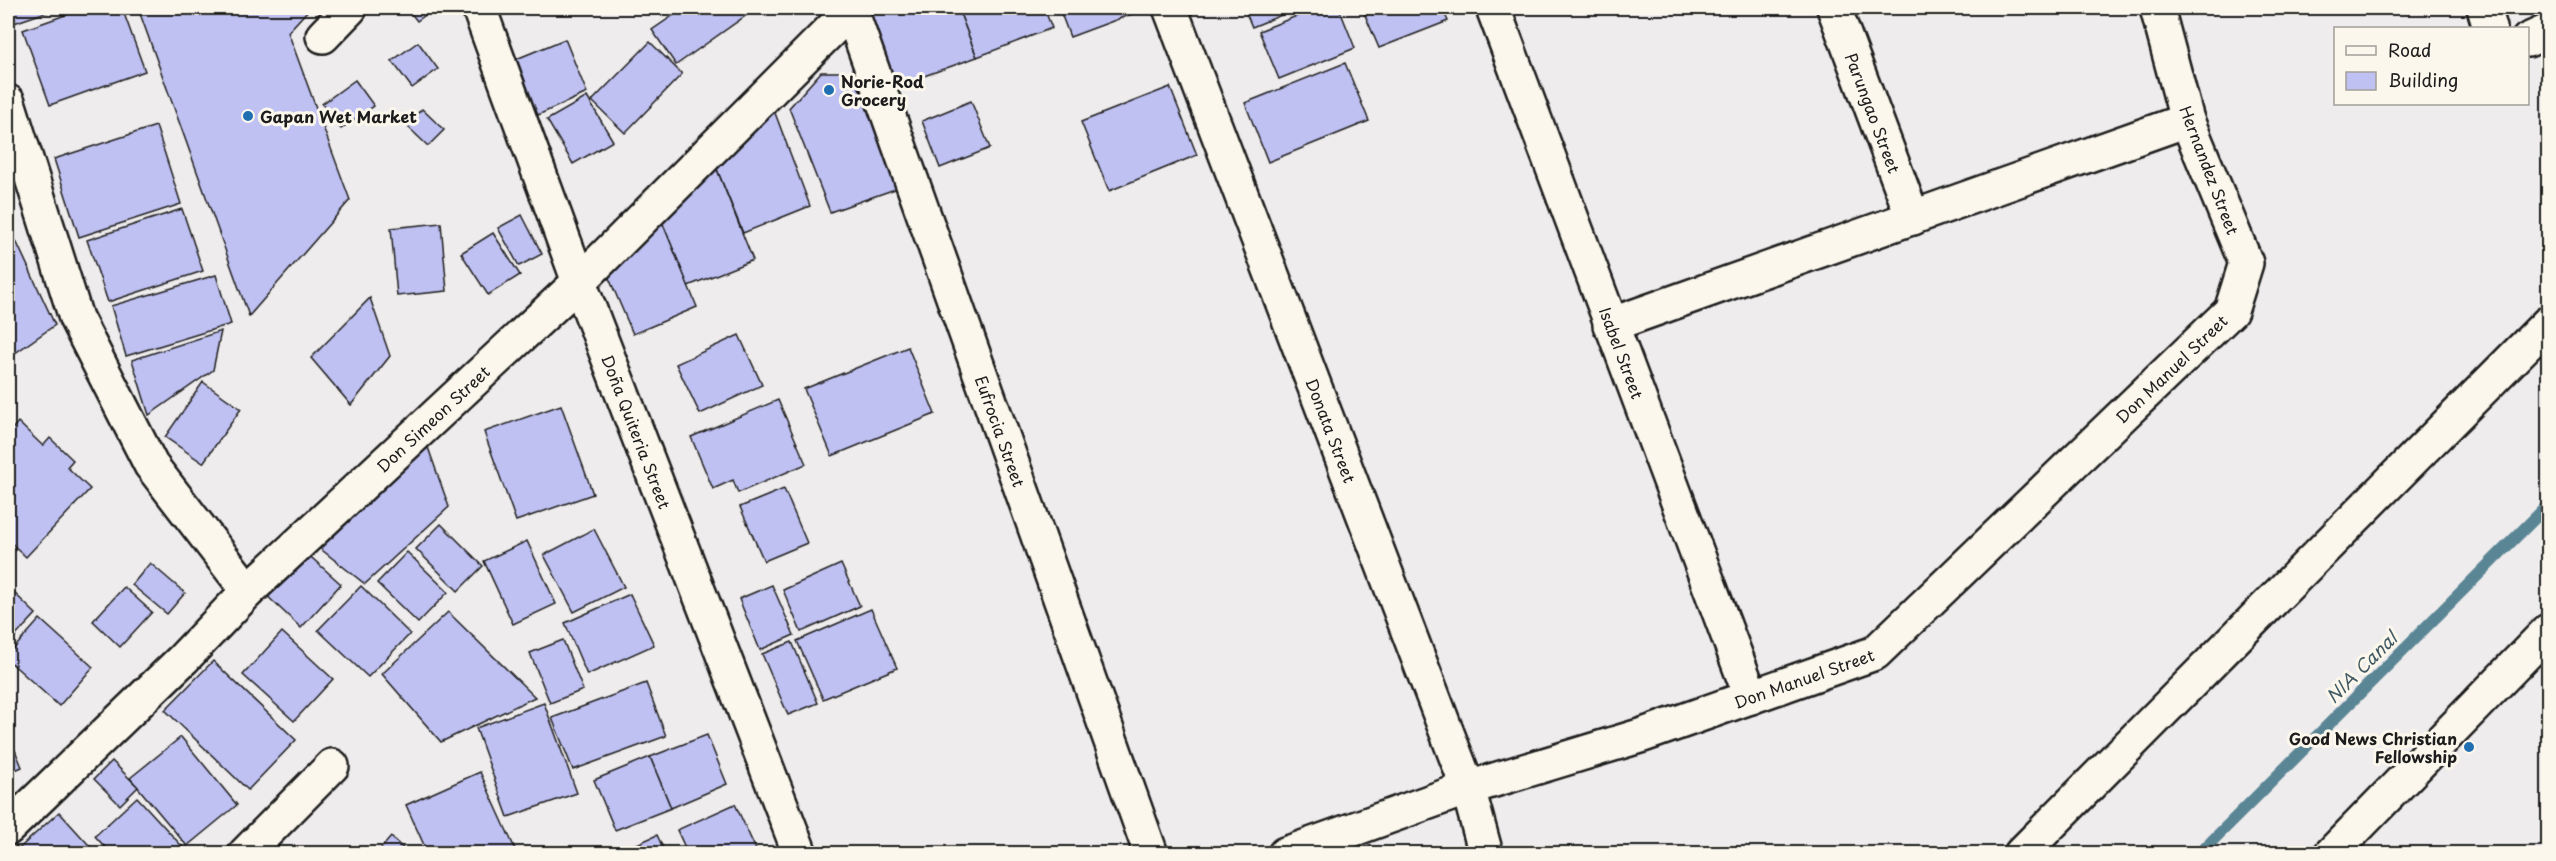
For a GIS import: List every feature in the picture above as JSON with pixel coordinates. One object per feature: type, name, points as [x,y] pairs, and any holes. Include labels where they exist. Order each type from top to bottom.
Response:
[{"type":"street","points":[[323,36],[350,8]]},
{"type":"street","name":"Doña Quiteria Street","points":[[479,8],[579,282],[800,854]]},
{"type":"street","name":"Donata Street","points":[[1170,8],[1468,788],[1486,854]]},
{"type":"street","name":"Isabel Street","points":[[1493,8],[1750,697]]},
{"type":"street","name":"Parungao Street","points":[[1834,8],[1913,218]]},
{"type":"street","name":"Hernandez Street","points":[[2157,8],[2187,120],[2246,263]]},
{"type":"street","points":[[2484,8],[2490,27]]},
{"type":"street","name":"Don Simeon Street","points":[[8,828],[183,659],[248,591],[579,282],[852,9]]},
{"type":"street","name":"Eufrocia Street","points":[[852,9],[1151,854]]},
{"type":"street","points":[[2529,40],[2548,31]]},
{"type":"street","points":[[8,102],[76,318],[151,465],[248,591]]},
{"type":"street","points":[[1610,325],[2187,120]]},
{"type":"street","name":"Don Manuel Street","points":[[1285,854],[1468,788],[1643,735],[1875,653],[2231,311],[2246,263]]},
{"type":"street","points":[[2021,854],[2548,323]]},
{"type":"street","points":[[2331,854],[2548,631]]},
{"type":"street","points":[[245,854],[332,766]]},
{"type":"building","points":[[8,8],[58,8],[14,23]]},
{"type":"building","points":[[85,8],[122,8],[145,71],[50,105],[23,30]]},
{"type":"building","name":"Gapan Wet Market","points":[[138,8],[310,8],[288,32],[350,200],[249,316]]},
{"type":"building","points":[[407,8],[435,8],[417,21]]},
{"type":"building","points":[[684,8],[743,8],[748,14],[676,65],[652,30]]},
{"type":"building","points":[[860,8],[958,8],[977,57],[888,89]]},
{"type":"building","points":[[958,8],[1044,8],[1052,28],[977,57]]},
{"type":"building","points":[[1059,8],[1148,8],[1070,37]]},
{"type":"building","points":[[1244,8],[1299,8],[1252,27]]},
{"type":"building","points":[[1317,8],[1339,8],[1355,48],[1279,79],[1259,31]]},
{"type":"building","points":[[1362,8],[1442,8],[1448,21],[1379,48]]},
{"type":"building","points":[[565,39],[587,93],[538,115],[514,60]]},
{"type":"building","points":[[418,42],[438,69],[412,88],[392,61]]},
{"type":"building","points":[[650,42],[682,74],[625,133],[592,101]]},
{"type":"building","points":[[1345,63],[1369,121],[1268,162],[1245,103]]},
{"type":"building","points":[[821,72],[839,72],[851,77],[862,92],[898,188],[830,212],[789,108]]},
{"type":"building","points":[[355,80],[374,106],[341,129],[322,104]]},
{"type":"building","points":[[1170,87],[1197,155],[1109,191],[1081,122]]},
{"type":"building","points":[[587,97],[613,141],[573,164],[547,120]]},
{"type":"building","points":[[971,101],[990,148],[940,168],[922,121]]},
{"type":"building","points":[[772,105],[810,206],[743,233],[712,157]]},
{"type":"building","points":[[422,109],[444,130],[428,146],[406,125]]},
{"type":"building","points":[[156,126],[181,204],[79,237],[54,159]]},
{"type":"building","points":[[712,157],[753,260],[688,286],[658,212]]},
{"type":"building","points":[[182,209],[203,271],[108,302],[87,240]]},
{"type":"building","points":[[658,212],[697,307],[633,334],[603,264]]},
{"type":"building","points":[[522,215],[542,254],[519,266],[498,228]]},
{"type":"building","points":[[441,223],[447,291],[397,296],[391,228]]},
{"type":"building","points":[[11,230],[55,325],[8,358],[8,232]]},
{"type":"building","points":[[493,233],[520,275],[488,295],[461,253]]},
{"type":"building","points":[[216,275],[231,324],[126,356],[111,306]]},
{"type":"building","points":[[370,298],[390,356],[351,405],[311,358]]},
{"type":"building","points":[[221,331],[213,370],[149,415],[132,360]]},
{"type":"building","points":[[739,335],[762,385],[700,414],[676,364]]},
{"type":"building","points":[[908,347],[935,414],[832,456],[804,389]]},
{"type":"building","points":[[203,382],[241,409],[203,463],[165,437]]},
{"type":"building","points":[[778,400],[806,464],[738,493],[733,480],[713,489],[691,437]]},
{"type":"building","points":[[561,405],[593,494],[516,521],[484,432]]},
{"type":"building","points":[[18,422],[43,446],[50,438],[73,460],[67,467],[90,489],[26,557],[8,540],[8,434]]},
{"type":"building","points":[[424,436],[449,507],[365,584],[313,543]]},
{"type":"building","points":[[784,489],[807,543],[764,561],[740,507]]},
{"type":"building","points":[[441,524],[483,566],[458,591],[416,549]]},
{"type":"building","points":[[594,529],[624,587],[574,612],[544,555]]},
{"type":"building","points":[[527,541],[556,604],[513,624],[484,561]]},
{"type":"building","points":[[303,550],[341,584],[301,628],[263,592]]},
{"type":"building","points":[[407,552],[448,592],[418,623],[377,583]]},
{"type":"building","points":[[150,563],[185,593],[167,614],[132,585]]},
{"type":"building","points":[[841,564],[860,606],[801,632],[783,590]]},
{"type":"building","points":[[772,585],[794,635],[760,650],[739,599]]},
{"type":"building","points":[[361,586],[410,634],[368,677],[318,630]]},
{"type":"building","points":[[8,587],[36,614],[8,644]]},
{"type":"building","points":[[124,587],[152,612],[120,647],[93,621]]},
{"type":"building","points":[[630,594],[654,645],[587,675],[565,623]]},
{"type":"building","points":[[871,609],[897,668],[823,699],[797,641]]},
{"type":"building","points":[[448,612],[535,697],[441,742],[382,674]]},
{"type":"building","points":[[40,619],[93,667],[59,706],[8,660],[8,655]]},
{"type":"building","points":[[282,632],[333,679],[294,721],[243,675]]},
{"type":"building","points":[[563,640],[583,690],[550,703],[530,653]]},
{"type":"building","points":[[792,642],[818,703],[788,715],[762,654]]},
{"type":"building","points":[[213,661],[296,740],[248,790],[165,710]]},
{"type":"building","points":[[646,683],[666,736],[573,770],[552,718]]},
{"type":"building","points":[[544,703],[577,793],[508,817],[476,728]]},
{"type":"building","points":[[8,733],[22,767],[8,773]]},
{"type":"building","points":[[707,735],[727,784],[671,808],[650,757]]},
{"type":"building","points":[[181,737],[237,805],[187,846],[130,778]]},
{"type":"building","points":[[650,757],[671,808],[615,830],[594,780]]},
{"type":"building","points":[[112,761],[138,787],[120,805],[94,779]]},
{"type":"building","points":[[480,772],[516,851],[509,854],[428,854],[406,805]]},
{"type":"building","points":[[137,797],[189,854],[111,854],[95,836]]},
{"type":"building","points":[[735,804],[758,854],[688,854],[677,830]]},
{"type":"building","points":[[59,812],[97,854],[13,854]]},
{"type":"building","points":[[657,835],[666,854],[620,854],[619,852]]},
{"type":"building","points":[[391,837],[409,854],[376,854]]},
{"type":"waterway","name":"NIA Canal","points":[[2199,854],[2548,505]]},
{"type":"place","name":"Norie-Rod Grocery","points":[[829,90]]},
{"type":"place","name":"Gapan Wet Market","points":[[248,116]]},
{"type":"place","name":"Good News Christian Fellowship","points":[[2469,747]]}]
